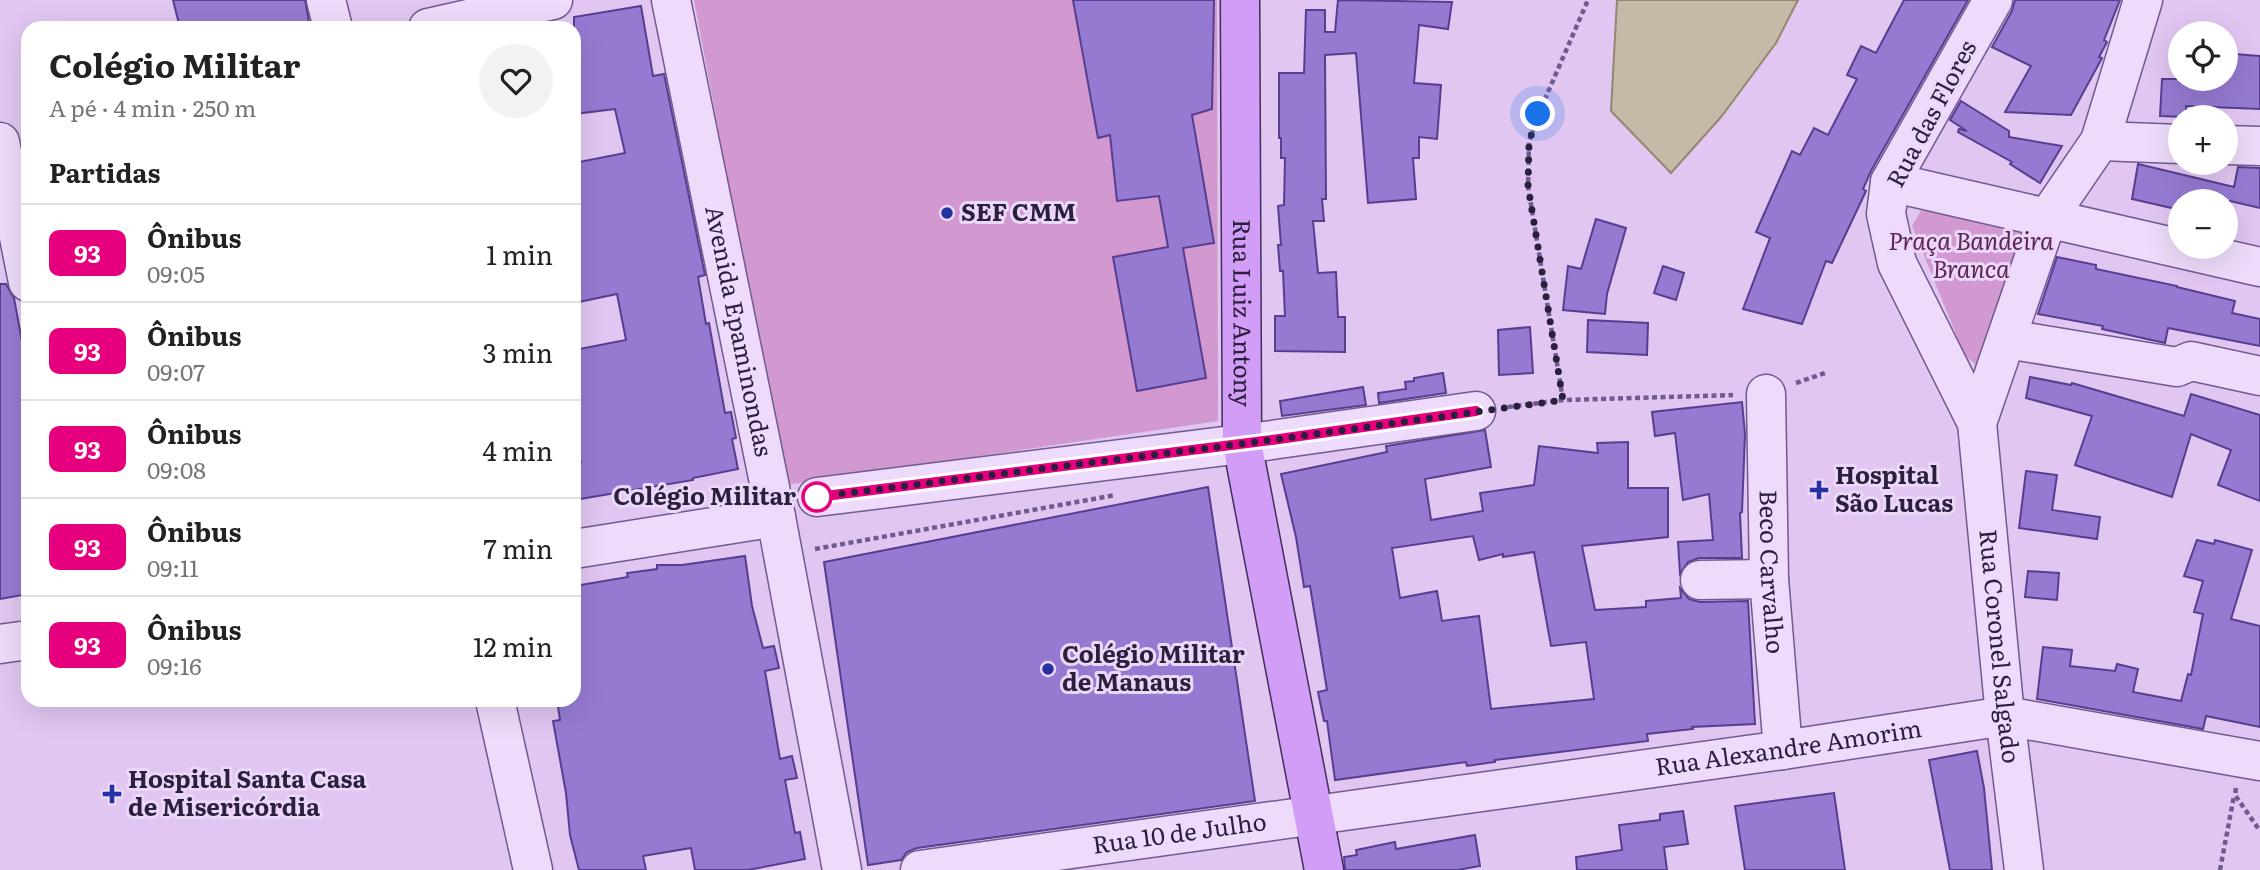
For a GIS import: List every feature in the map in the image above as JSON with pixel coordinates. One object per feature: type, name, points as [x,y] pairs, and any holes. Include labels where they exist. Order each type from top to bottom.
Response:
[{"type":"main road","name":"Rua Luiz Antony","points":[[1240,0],[1242,443],[1324,870]]},
{"type":"street","points":[[326,0],[331,21]]},
{"type":"street","points":[[459,21],[553,0]]},
{"type":"street","name":"Avenida Epaminondas","points":[[671,0],[776,517],[842,870]]},
{"type":"street","name":"Rua das Flores","points":[[1977,423],[1897,262],[1886,214],[1890,182],[1993,0]]},
{"type":"street","points":[[1977,423],[2048,217],[2100,141],[2143,0]]},
{"type":"street","points":[[0,131],[21,126]]},
{"type":"street","points":[[2100,141],[2168,144]]},
{"type":"street","points":[[0,142],[21,247]]},
{"type":"street","points":[[2238,145],[2260,146]]},
{"type":"street","points":[[1890,182],[2260,267]]},
{"type":"street","points":[[2007,339],[2177,367],[2191,361],[2260,376]]},
{"type":"street","name":"Beco Carvalho","points":[[1766,394],[1769,579],[1783,750]]},
{"type":"street","points":[[817,497],[1476,411]]},
{"type":"street","name":"Rua Coronel Salgado","points":[[1977,423],[2005,716],[2024,870]]},
{"type":"street","points":[[581,548],[776,517]]},
{"type":"street","points":[[1700,580],[1769,579]]},
{"type":"street","points":[[0,644],[21,641]]},
{"type":"street","points":[[497,707],[533,870]]},
{"type":"street","name":"Rua Alexandre Amorim","points":[[1314,814],[1783,750],[2005,716],[2251,758]]},
{"type":"street","name":"Rua 10 de Julho","points":[[920,870],[1314,814]]},
{"type":"path","points":[[1563,400],[1528,186],[1527,163],[1529,142],[1538,114],[1588,0]]},
{"type":"path","points":[[1476,411],[1563,400],[1766,394],[1825,373]]},
{"type":"path","points":[[782,555],[1126,494]]},
{"type":"path","points":[[2220,870],[2235,795],[2251,758]]},
{"type":"path","points":[[2235,795],[2260,831]]},
{"type":"green space","points":[[694,0],[1217,0],[1218,421],[785,485]]},
{"type":"green space","name":"Praça Bandeira Branca","points":[[1927,200],[2026,226],[1982,369],[1965,356],[1912,226]]},
{"type":"shaded area","points":[[1617,0],[1798,0],[1776,43],[1721,117],[1671,173],[1611,111]]},
{"type":"building","points":[[173,0],[305,0],[309,21],[178,21]]},
{"type":"building","points":[[1073,0],[1214,0],[1212,109],[1192,115],[1214,243],[1183,248],[1206,378],[1137,391],[1113,257],[1168,247],[1159,196],[1117,201],[1110,135],[1098,138]]},
{"type":"building","points":[[1338,0],[1452,2],[1448,29],[1419,25],[1414,83],[1441,85],[1437,139],[1419,137],[1419,158],[1413,158],[1416,199],[1368,203],[1356,53],[1325,55],[1326,199],[1322,199],[1324,221],[1313,221],[1318,273],[1336,272],[1338,317],[1345,317],[1345,352],[1275,351],[1275,316],[1285,316],[1283,271],[1280,271],[1278,245],[1281,245],[1278,206],[1284,205],[1285,158],[1281,158],[1279,138],[1279,73],[1304,73],[1306,10],[1325,10],[1325,32],[1335,32]]},
{"type":"building","points":[[1904,0],[1968,0],[1871,171],[1863,189],[1866,191],[1832,263],[1826,261],[1802,324],[1743,309],[1770,238],[1756,232],[1792,151],[1800,155],[1814,128],[1828,135],[1857,79],[1847,75],[1861,46],[1876,53]]},
{"type":"building","points":[[2015,0],[2120,0],[2104,40],[2107,42],[2099,57],[2102,58],[2071,115],[2005,112],[2031,66],[1992,47],[2012,11]]},
{"type":"building","points":[[641,6],[653,76],[664,74],[705,275],[698,277],[706,324],[709,323],[725,413],[731,412],[736,438],[732,439],[738,469],[693,480],[581,499],[581,349],[626,340],[617,294],[581,302],[581,162],[625,153],[615,109],[581,113],[581,21],[574,21],[574,17]]},
{"type":"building","points":[[2238,54],[2260,56],[2260,109],[2238,108],[2238,105],[2168,105],[2168,116],[2160,116],[2162,79],[2168,79],[2168,91],[2238,91]]},
{"type":"building","points":[[1961,101],[2009,131],[2009,137],[2062,146],[2040,183],[2010,164],[2012,162],[1958,132],[1959,129],[1967,131],[1950,120]]},
{"type":"building","points":[[2138,164],[2168,171],[2168,175],[2184,175],[2234,187],[2238,167],[2260,168],[2260,208],[2238,203],[2238,189],[2168,189],[2168,207],[2132,199]]},
{"type":"building","points":[[1596,219],[1626,228],[1607,294],[1605,314],[1563,310],[1568,266],[1581,269]]},
{"type":"building","points":[[2057,257],[2096,265],[2096,269],[2235,301],[2232,313],[2260,319],[2260,346],[2168,328],[2165,343],[2102,329],[2103,326],[2038,314]]},
{"type":"building","points":[[1663,266],[1684,273],[1676,300],[1654,293]]},
{"type":"building","points":[[0,284],[6,284],[14,298],[21,336],[21,595],[0,599]]},
{"type":"building","points":[[1588,320],[1648,323],[1647,355],[1587,352]]},
{"type":"building","points":[[1530,327],[1533,373],[1499,375],[1498,330]]},
{"type":"building","points":[[1443,373],[1446,393],[1379,403],[1378,393],[1406,389],[1405,382],[1414,381],[1414,378]]},
{"type":"building","points":[[2030,377],[2071,385],[2072,383],[2184,416],[2191,394],[2260,415],[2260,501],[2218,485],[2231,450],[2191,434],[2172,497],[2075,465],[2092,416],[2026,398]]},
{"type":"building","points":[[1363,387],[1366,405],[1282,416],[1280,401]]},
{"type":"building","points":[[1742,402],[1745,434],[1740,513],[1742,558],[1699,558],[1688,562],[1680,574],[1678,542],[1713,540],[1709,494],[1683,500],[1675,433],[1655,436],[1652,412]]},
{"type":"building","points":[[1485,430],[1491,467],[1425,479],[1431,520],[1483,511],[1480,493],[1534,485],[1539,446],[1598,453],[1597,443],[1628,442],[1628,488],[1668,488],[1668,537],[1582,546],[1595,610],[1646,607],[1646,601],[1681,598],[1680,588],[1689,599],[1700,602],[1748,601],[1755,724],[1692,727],[1693,729],[1647,734],[1648,741],[1495,760],[1467,766],[1466,762],[1335,780],[1327,721],[1324,721],[1318,692],[1327,690],[1310,586],[1304,587],[1296,537],[1281,474],[1387,452],[1386,446]],"holes":[[[1473,536],[1479,560],[1503,554],[1503,557],[1534,552],[1551,646],[1586,642],[1594,699],[1491,709],[1479,616],[1442,621],[1437,591],[1400,598],[1392,548]]]},
{"type":"building","points":[[2026,471],[2057,475],[2052,510],[2100,517],[2097,539],[2019,528]]},
{"type":"building","name":"Colégio Militar de Manaus","points":[[1208,487],[1255,801],[917,848],[907,852],[901,860],[868,865],[824,562]]},
{"type":"building","points":[[2197,540],[2214,544],[2215,540],[2252,550],[2231,619],[2260,626],[2260,727],[2206,716],[2203,729],[2037,699],[2043,647],[2072,650],[2070,666],[2115,671],[2117,664],[2138,669],[2133,692],[2181,701],[2188,674],[2191,675],[2203,614],[2194,612],[2203,581],[2184,576]]},
{"type":"building","points":[[745,556],[752,606],[763,648],[774,646],[779,668],[765,671],[780,759],[792,756],[797,778],[785,780],[795,833],[800,832],[805,859],[748,870],[695,870],[691,848],[643,856],[646,870],[579,870],[570,835],[566,793],[553,721],[560,720],[558,707],[581,707],[581,585],[628,577],[627,573],[657,569],[657,565],[682,565]]},
{"type":"building","points":[[2028,571],[2059,573],[2057,600],[2025,597]]},
{"type":"building","points":[[1977,751],[1984,788],[1992,870],[1950,870],[1929,760]]},
{"type":"building","points":[[1834,793],[1845,870],[1745,870],[1735,806]]},
{"type":"building","points":[[1683,811],[1688,844],[1664,847],[1667,870],[1577,870],[1576,857],[1622,850],[1619,825],[1660,820],[1660,814]]},
{"type":"building","points":[[1475,835],[1480,866],[1457,870],[1345,870],[1344,857],[1357,855],[1356,850],[1395,842],[1396,849]]},
{"type":"bus line","name":"93","points":[[817,497],[1272,440],[1476,411]]},
{"type":"place","name":"SEF CMM","points":[[947,213]]},
{"type":"place","name":"Hospital São Lucas","points":[[1819,490]]},
{"type":"place","name":"Colégio Militar","points":[[817,497]]},
{"type":"place","name":"Colégio Militar de Manaus","points":[[1048,669]]},
{"type":"place","name":"Hospital Santa Casa de Misericórdia","points":[[112,794]]},
{"type":"route","points":[[817,497],[1272,440],[1563,400],[1528,186],[1529,142],[1538,114]]}]
